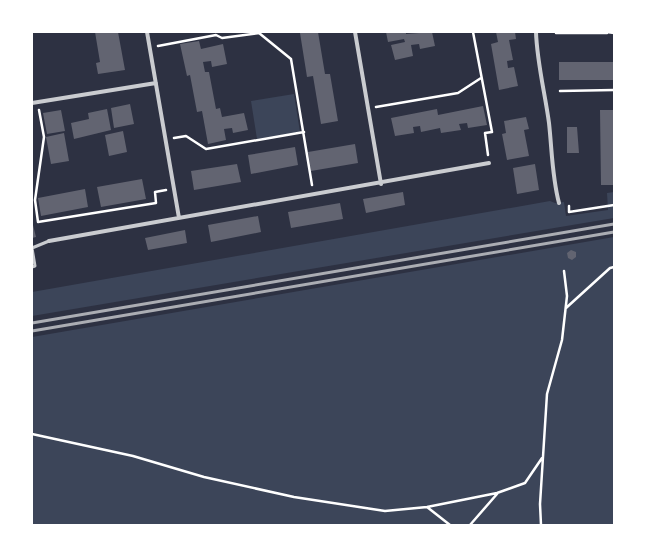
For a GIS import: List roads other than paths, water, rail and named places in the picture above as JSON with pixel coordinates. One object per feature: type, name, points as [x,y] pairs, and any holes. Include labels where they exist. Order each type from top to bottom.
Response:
[{"type":"street","points":[[147,32],[179,218]]},
{"type":"street","points":[[355,32],[381,184]]},
{"type":"street","points":[[536,32],[539,66],[549,123],[555,187],[560,203]]},
{"type":"street","points":[[32,103],[156,83]]},
{"type":"street","points":[[49,241],[381,184],[489,163]]},
{"type":"lane","points":[[32,267],[35,266],[32,248],[49,241]]},
{"type":"railway","points":[[32,323],[614,224]]},
{"type":"railway","points":[[32,331],[614,232]]}]
